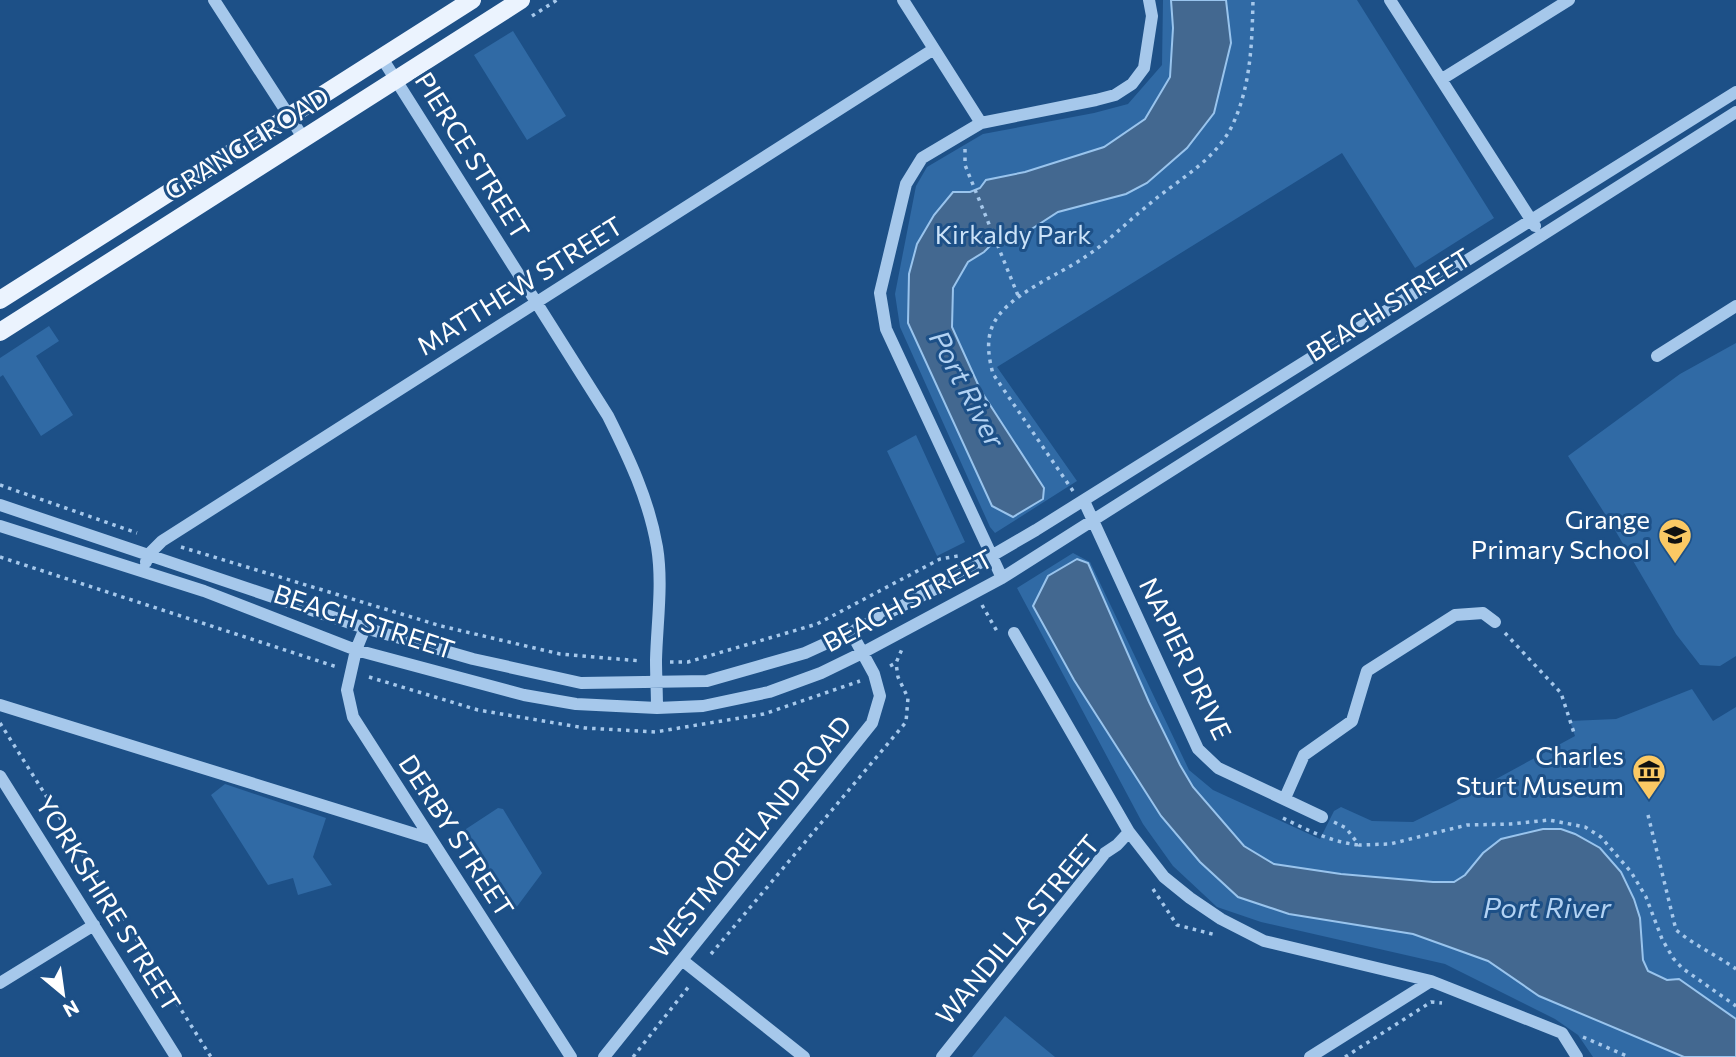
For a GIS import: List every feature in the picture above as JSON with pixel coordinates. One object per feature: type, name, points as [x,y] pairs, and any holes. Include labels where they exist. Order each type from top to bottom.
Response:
[{"type":"main road","name":"GRANGE ROAD","points":[[0,300],[472,0]]},
{"type":"main road","name":"GRANGE ROAD","points":[[0,332],[521,0]]},
{"type":"street","points":[[214,0],[304,139]]},
{"type":"street","points":[[903,0],[981,123]]},
{"type":"street","points":[[1002,578],[886,329],[880,292],[906,184],[922,158],[981,123],[1096,100],[1115,95],[1132,84],[1144,68],[1152,16],[1149,0]]},
{"type":"street","points":[[1390,0],[1541,236]]},
{"type":"street","points":[[1441,79],[1569,0]]},
{"type":"street","name":"MATTHEW STREET","points":[[148,555],[162,541],[933,49]]},
{"type":"street","name":"PIERCE STREET","points":[[382,58],[608,416],[629,459],[648,509],[657,548],[660,588],[657,708]]},
{"type":"street","name":"BEACH STREET","points":[[0,505],[365,628],[473,659],[581,683],[707,681],[805,653],[933,590],[1084,501],[1736,92]]},
{"type":"street","name":"BEACH STREET","points":[[0,526],[204,591],[356,650],[524,695],[576,704],[657,708],[703,705],[769,692],[821,673],[862,653],[1002,578],[1736,112]]},
{"type":"street","points":[[1657,356],[1736,306]]},
{"type":"street","name":"NAPIER DRIVE","points":[[1084,501],[1198,749],[1218,768],[1322,817]]},
{"type":"street","points":[[144,572],[148,555]]},
{"type":"street","points":[[1284,798],[1304,755],[1352,721],[1367,671],[1455,615],[1483,613],[1495,622]]},
{"type":"street","name":"DERBY STREET","points":[[365,628],[356,650],[348,690],[353,716],[571,1057]]},
{"type":"street","name":"WESTMORELAND ROAD","points":[[604,1057],[872,723],[880,696],[874,674],[851,632]]},
{"type":"street","points":[[1014,633],[1129,832],[1164,877],[1221,919],[1264,941],[1431,981],[1562,1033],[1577,1057]]},
{"type":"street","points":[[0,705],[431,839]]},
{"type":"street","name":"YORKSHIRE STREET","points":[[0,776],[177,1057]]},
{"type":"street","name":"WANDILLA STREET","points":[[942,1057],[1105,853],[1129,832]]},
{"type":"street","points":[[0,983],[94,925]]},
{"type":"street","points":[[682,960],[804,1057]]},
{"type":"street","points":[[1310,1057],[1431,981]]},
{"type":"path","points":[[1070,486],[993,374],[989,356],[992,326],[1003,310],[1086,257],[1212,154],[1232,127],[1245,93],[1252,44],[1253,0]]},
{"type":"path","points":[[968,171],[1019,298]]},
{"type":"path","points":[[0,485],[162,541],[441,626],[561,654],[643,661]]},
{"type":"path","points":[[670,662],[688,662],[817,624],[940,559],[961,555]]},
{"type":"path","points":[[0,557],[339,667]]},
{"type":"path","points":[[982,605],[1002,639]]},
{"type":"path","points":[[1495,622],[1561,693],[1575,736]]},
{"type":"path","points":[[711,954],[906,722],[908,698],[898,677],[896,663]]},
{"type":"path","points":[[0,723],[211,1057]]},
{"type":"path","points":[[1648,816],[1676,930],[1736,969]]},
{"type":"path","points":[[1322,817],[1346,828],[1359,845],[1391,844],[1467,825],[1549,820],[1585,827],[1601,837],[1631,872],[1646,897],[1662,939],[1673,958],[1682,968],[1736,1006]]},
{"type":"path","points":[[1150,885],[1177,925],[1217,936]]},
{"type":"path","points":[[633,1057],[690,985]]},
{"type":"path","points":[[1411,994],[1431,1002],[1445,1003]]},
{"type":"path","points":[[1345,1057],[1431,1002]]},
{"type":"path","points":[[1578,1035],[1629,1057]]},
{"type":"green space","name":"Kirkaldy Park","points":[[1163,0],[1357,0],[1494,218],[1415,268],[1342,153],[997,367],[1077,481],[995,533],[900,327],[895,294],[916,186],[927,167],[983,134],[1128,104],[1162,65]]},
{"type":"green space","points":[[513,31],[566,116],[527,140],[474,55]]},
{"type":"green space","points":[[49,326],[59,341],[36,356],[73,415],[41,436],[3,375],[0,377],[0,358]]},
{"type":"green space","name":"Grange Primary School","points":[[1736,343],[1736,656],[1720,666],[1700,665],[1676,634],[1568,456],[1680,374]]},
{"type":"green space","points":[[916,435],[965,542],[937,556],[887,451]]},
{"type":"green space","points":[[1073,553],[1090,562],[1189,770],[1213,790],[1320,839],[1334,811],[1341,807],[1372,821],[1413,822],[1575,736],[1570,721],[1616,719],[1692,689],[1713,721],[1736,707],[1736,1057],[1593,1057],[1578,1035],[1555,1019],[1445,964],[1261,922],[1217,907],[1173,866],[1143,824],[1017,588]]},
{"type":"green space","points":[[225,784],[326,818],[313,857],[332,885],[298,895],[293,878],[268,885],[211,795]]},
{"type":"green space","points":[[498,808],[503,809],[542,873],[513,912],[465,833],[466,829]]},
{"type":"green space","points":[[1005,1016],[1055,1057],[972,1057]]},
{"type":"water","name":"Port River","points":[[1171,0],[1226,0],[1231,43],[1214,113],[1187,148],[1147,183],[1126,194],[1058,212],[1013,241],[1001,240],[992,244],[968,262],[953,288],[952,327],[981,391],[1044,488],[1043,499],[1013,517],[992,506],[908,323],[909,274],[917,244],[934,215],[953,192],[970,192],[980,188],[986,180],[1025,172],[1104,147],[1145,119],[1170,77],[1173,28]]},
{"type":"water","name":"Port River","points":[[1077,559],[1088,563],[1180,765],[1193,787],[1244,846],[1274,864],[1341,874],[1454,882],[1465,875],[1483,853],[1501,839],[1543,829],[1561,829],[1575,834],[1600,848],[1621,872],[1640,918],[1643,960],[1648,971],[1667,980],[1679,979],[1736,1019],[1736,1057],[1684,1057],[1539,996],[1488,961],[1413,934],[1289,914],[1238,897],[1200,862],[1161,816],[1074,680],[1033,606],[1048,576]]},
{"type":"place","name":"Grange Primary School","points":[[1675,565]]},
{"type":"place","name":"Charles Sturt Museum","points":[[1649,801]]}]
